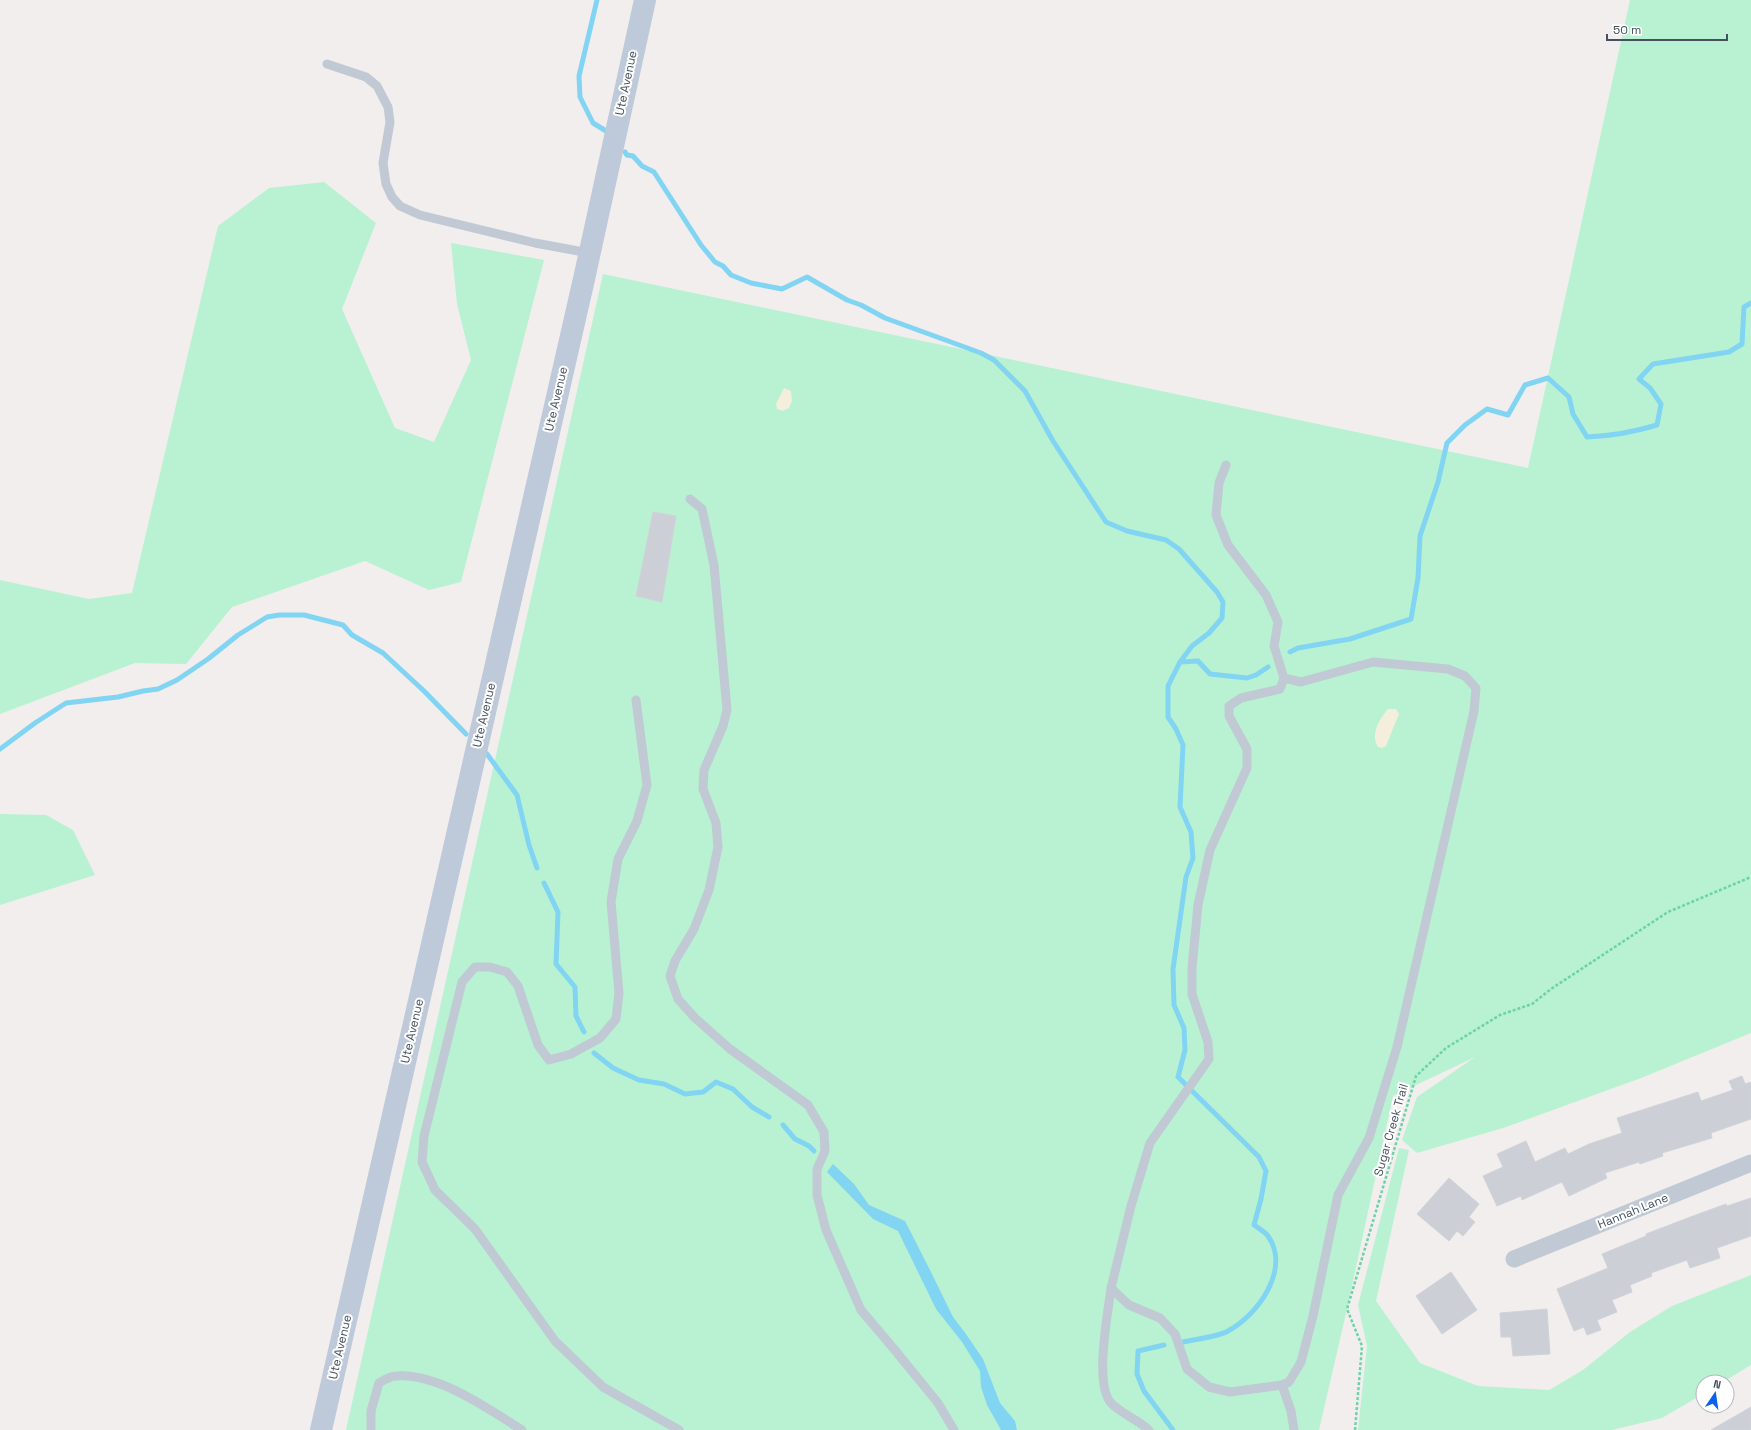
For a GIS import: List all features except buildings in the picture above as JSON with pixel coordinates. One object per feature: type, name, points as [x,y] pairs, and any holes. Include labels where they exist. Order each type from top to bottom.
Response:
[{"type":"main road","name":"Ute Avenue","points":[[321,1430],[589,253],[645,0]]},
{"type":"street","name":"Hannah Lane","points":[[1514,1259],[1751,1163]]},
{"type":"lane","points":[[326,64],[366,77],[377,86],[388,107],[390,122],[383,163],[386,184],[392,197],[400,206],[420,215],[535,243],[589,253]]},
{"type":"lane","points":[[1149,1430],[1111,1403],[1104,1389],[1102,1366],[1111,1288],[1131,1206],[1150,1143],[1209,1059],[1208,1042],[1192,994],[1192,968],[1198,905],[1210,850],[1247,768],[1247,749],[1229,716],[1229,706],[1241,698],[1280,689],[1284,678],[1274,646],[1278,622],[1266,595],[1228,545],[1216,515],[1219,482],[1226,465]]},
{"type":"lane","points":[[690,499],[702,510],[714,565],[727,710],[723,726],[704,770],[703,789],[716,823],[718,847],[709,890],[694,929],[674,961],[670,976],[678,999],[695,1018],[730,1049],[808,1105],[824,1132],[825,1151],[817,1169],[817,1195],[826,1230],[861,1310],[938,1403],[954,1430]]},
{"type":"lane","points":[[1111,1288],[1128,1305],[1160,1318],[1175,1334],[1187,1369],[1209,1387],[1230,1392],[1282,1385],[1289,1382],[1301,1362],[1313,1316],[1338,1195],[1369,1138],[1396,1047],[1474,711],[1476,688],[1465,676],[1448,669],[1373,662],[1301,682],[1284,678]]},
{"type":"lane","points":[[636,700],[646,785],[637,820],[618,859],[611,902],[619,993],[616,1019],[600,1038],[570,1054],[549,1060],[538,1045],[518,986],[507,972],[490,967],[475,967],[462,982],[424,1136],[422,1162],[435,1190],[475,1229],[555,1341],[604,1387],[679,1430]]},
{"type":"lane","points":[[371,1430],[371,1411],[379,1383],[394,1376],[420,1377],[447,1388],[481,1404],[522,1430]]},
{"type":"lane","points":[[1282,1385],[1291,1411],[1294,1430]]},
{"type":"path","name":"Sugar Creek Trail","points":[[1355,1430],[1362,1346],[1347,1309],[1416,1076],[1446,1048],[1500,1015],[1532,1004],[1551,989],[1668,912],[1751,877]]},
{"type":"green space","points":[[1630,0],[1751,0],[1751,1033],[1641,1078],[1503,1128],[1417,1153],[1402,1140],[1417,1097],[1475,1057],[1393,1096],[1319,1430],[346,1430],[603,274],[1528,468]]},
{"type":"green space","points":[[324,182],[376,223],[342,309],[395,428],[434,442],[471,360],[457,304],[451,243],[544,260],[461,582],[429,590],[365,561],[232,607],[186,664],[135,663],[0,714],[0,580],[89,599],[132,593],[218,226],[269,188]]},
{"type":"green space","points":[[0,814],[46,815],[73,830],[95,875],[0,905]]},
{"type":"green space","points":[[1399,1148],[1409,1150],[1376,1301],[1420,1363],[1478,1386],[1549,1390],[1583,1370],[1630,1332],[1672,1306],[1751,1275],[1751,1365],[1735,1375],[1695,1374],[1695,1399],[1662,1418],[1612,1430],[1358,1430],[1367,1346],[1358,1305]]},
{"type":"sand","points":[[784,388],[791,391],[792,401],[789,408],[783,411],[777,409],[776,404]]},
{"type":"sand","points":[[1388,709],[1396,709],[1399,714],[1386,746],[1382,748],[1378,747],[1375,732],[1379,722]]},
{"type":"water","points":[[833,1164],[854,1184],[869,1205],[905,1221],[953,1317],[983,1359],[1000,1403],[1015,1421],[1017,1430],[1001,1430],[987,1405],[981,1387],[980,1371],[962,1342],[936,1309],[898,1231],[873,1219],[827,1172]]},
{"type":"waterway","points":[[597,0],[579,76],[580,97],[593,123],[611,134]]},
{"type":"waterway","points":[[625,152],[627,155],[633,156],[642,166],[654,172],[701,245],[715,262],[723,266],[731,275],[751,283],[782,289],[807,277],[847,300],[861,305],[885,318],[981,353],[994,360],[1025,391],[1053,441],[1106,522],[1127,531],[1166,540],[1179,549],[1217,592],[1223,602],[1222,618],[1209,633],[1192,646],[1180,662],[1168,686],[1168,717],[1176,729],[1183,745],[1180,807],[1191,832],[1193,858],[1186,877],[1173,969],[1174,1005],[1184,1028],[1185,1050],[1178,1077],[1259,1157],[1266,1171],[1254,1225],[1268,1236],[1274,1249],[1276,1263],[1268,1290],[1260,1303],[1239,1324],[1219,1335],[1183,1342]]},
{"type":"waterway","points":[[1290,652],[1298,648],[1350,639],[1411,619],[1418,578],[1420,536],[1438,482],[1447,443],[1465,425],[1487,409],[1508,415],[1525,385],[1548,378],[1569,397],[1573,414],[1587,437],[1605,436],[1640,430],[1657,425],[1661,404],[1650,388],[1639,379],[1653,364],[1729,352],[1742,344],[1744,307],[1751,303]]},
{"type":"waterway","points":[[0,749],[35,723],[66,703],[118,697],[158,689],[177,680],[208,659],[238,635],[267,617],[279,615],[304,615],[343,625],[352,635],[383,653],[424,691],[466,734]]},
{"type":"waterway","points":[[1180,662],[1198,661],[1210,674],[1247,678],[1256,675],[1268,667]]},
{"type":"waterway","points":[[487,754],[517,795],[529,845],[537,868]]},
{"type":"waterway","points":[[544,883],[558,912],[556,964],[575,987],[576,1016],[584,1032]]},
{"type":"waterway","points":[[594,1053],[613,1068],[639,1080],[664,1084],[685,1094],[703,1092],[716,1082],[733,1089],[752,1107],[769,1117]]},
{"type":"waterway","points":[[783,1125],[795,1139],[809,1146],[814,1151]]},
{"type":"waterway","points":[[1164,1345],[1138,1351],[1137,1374],[1144,1391],[1173,1430]]}]
